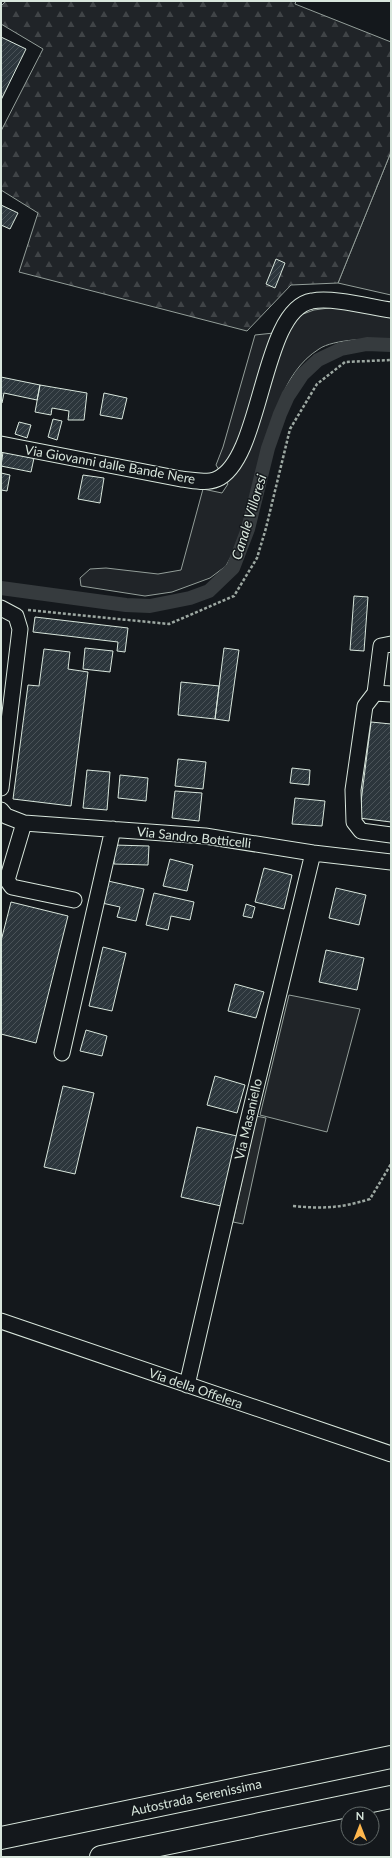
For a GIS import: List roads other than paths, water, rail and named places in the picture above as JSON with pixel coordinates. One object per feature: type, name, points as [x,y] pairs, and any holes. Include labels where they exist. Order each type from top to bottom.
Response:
[{"type":"highway","name":"Autostrada Serenissima","points":[[1,1838],[391,1757]]},
{"type":"highway","points":[[101,1857],[391,1797]]},
{"type":"street","name":"Via Giovanni dalle Bande Nere","points":[[1,444],[181,479],[203,481],[216,480],[228,472],[240,456],[276,346],[286,321],[300,306],[312,300],[330,301],[391,310]]},
{"type":"street","points":[[1,608],[16,616],[20,629],[1,788]]},
{"type":"street","points":[[391,644],[381,646],[374,693],[365,706],[353,790],[354,822],[361,831],[391,835]]},
{"type":"street","points":[[374,693],[391,694]]},
{"type":"street","name":"Via Sandro Botticelli","points":[[3,815],[24,823],[205,836],[312,853],[391,862]]},
{"type":"street","points":[[24,823],[7,880],[12,887],[74,900]]},
{"type":"street","points":[[62,1053],[113,829]]},
{"type":"street","name":"Via Masaniello","points":[[187,1385],[312,853]]},
{"type":"street","name":"Via della Offelera","points":[[1,1321],[391,1454]]},
{"type":"waterway","name":"Canale Villoresi","points":[[1,588],[126,605],[150,606],[190,598],[209,591],[233,568],[248,529],[268,448],[280,414],[288,396],[302,375],[318,360],[341,349],[367,344],[391,345]]}]
